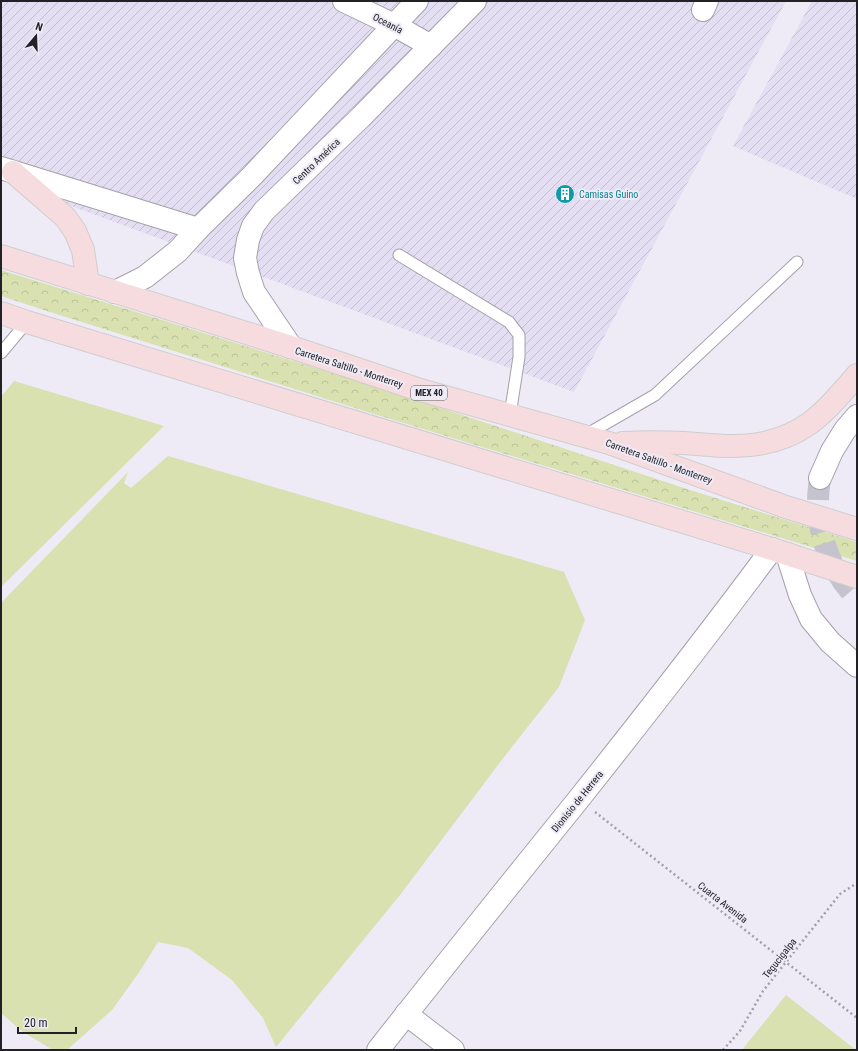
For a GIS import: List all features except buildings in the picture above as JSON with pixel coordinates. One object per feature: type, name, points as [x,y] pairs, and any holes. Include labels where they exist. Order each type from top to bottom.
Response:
[{"type":"main road","points":[[7,170],[65,217],[75,231],[83,250],[88,284]]},
{"type":"main road","name":"Carretera Saltillo - Monterrey","points":[[1,256],[291,347],[417,389],[609,443],[786,507],[857,529]]},
{"type":"main road","points":[[1,313],[857,577]]},
{"type":"main road","points":[[609,443],[673,442],[732,446],[750,445],[771,441],[793,434],[810,423],[857,375]]},
{"type":"street","name":"Oceanía","points":[[344,1],[394,25],[431,46]]},
{"type":"street","points":[[115,292],[145,277],[178,251],[198,229],[252,176],[418,1]]},
{"type":"street","name":"Centro América","points":[[291,347],[254,292],[248,273],[245,258],[248,240],[253,226],[264,211],[361,117],[475,1]]},
{"type":"street","points":[[7,170],[198,229]]},
{"type":"street","points":[[820,478],[832,451],[845,430],[857,416]]},
{"type":"street","points":[[780,552],[811,619],[830,642],[857,666]]},
{"type":"street","name":"Dionisio de Herrera","points":[[378,1050],[719,619],[780,552]]},
{"type":"street","points":[[406,1014],[453,1050]]},
{"type":"lane","points":[[399,255],[509,322],[519,335],[519,357],[510,415]]},
{"type":"lane","points":[[584,436],[655,395],[797,262]]},
{"type":"lane","points":[[1,353],[28,322]]},
{"type":"path","name":"Cuarta Avenida","points":[[578,799],[857,1018]]},
{"type":"path","name":"Tegucigalpa","points":[[723,1050],[740,1031],[763,992],[840,894],[857,883]]},
{"type":"shaded area","points":[[1,1],[786,1],[574,392],[1,180]]},
{"type":"shaded area","points":[[812,1],[857,1],[857,199],[733,146]]},
{"type":"green space","points":[[1,270],[374,386],[690,490],[857,542],[857,561],[374,414],[1,296]]},
{"type":"green space","points":[[14,381],[164,426],[1,587],[1,397]]},
{"type":"green space","points":[[168,456],[564,572],[585,620],[559,687],[400,895],[276,1047],[263,1018],[232,980],[188,948],[158,942],[140,971],[112,1010],[67,1050],[53,1050],[23,1032],[1,1013],[1,603],[128,472],[124,483],[131,488]]},
{"type":"green space","points":[[786,995],[856,1050],[742,1050]]},
{"type":"tunnel","points":[[820,478],[818,499],[819,515],[828,554],[840,578],[857,598]]},
{"type":"place","name":"Camisas Guino","points":[[565,194]]}]
